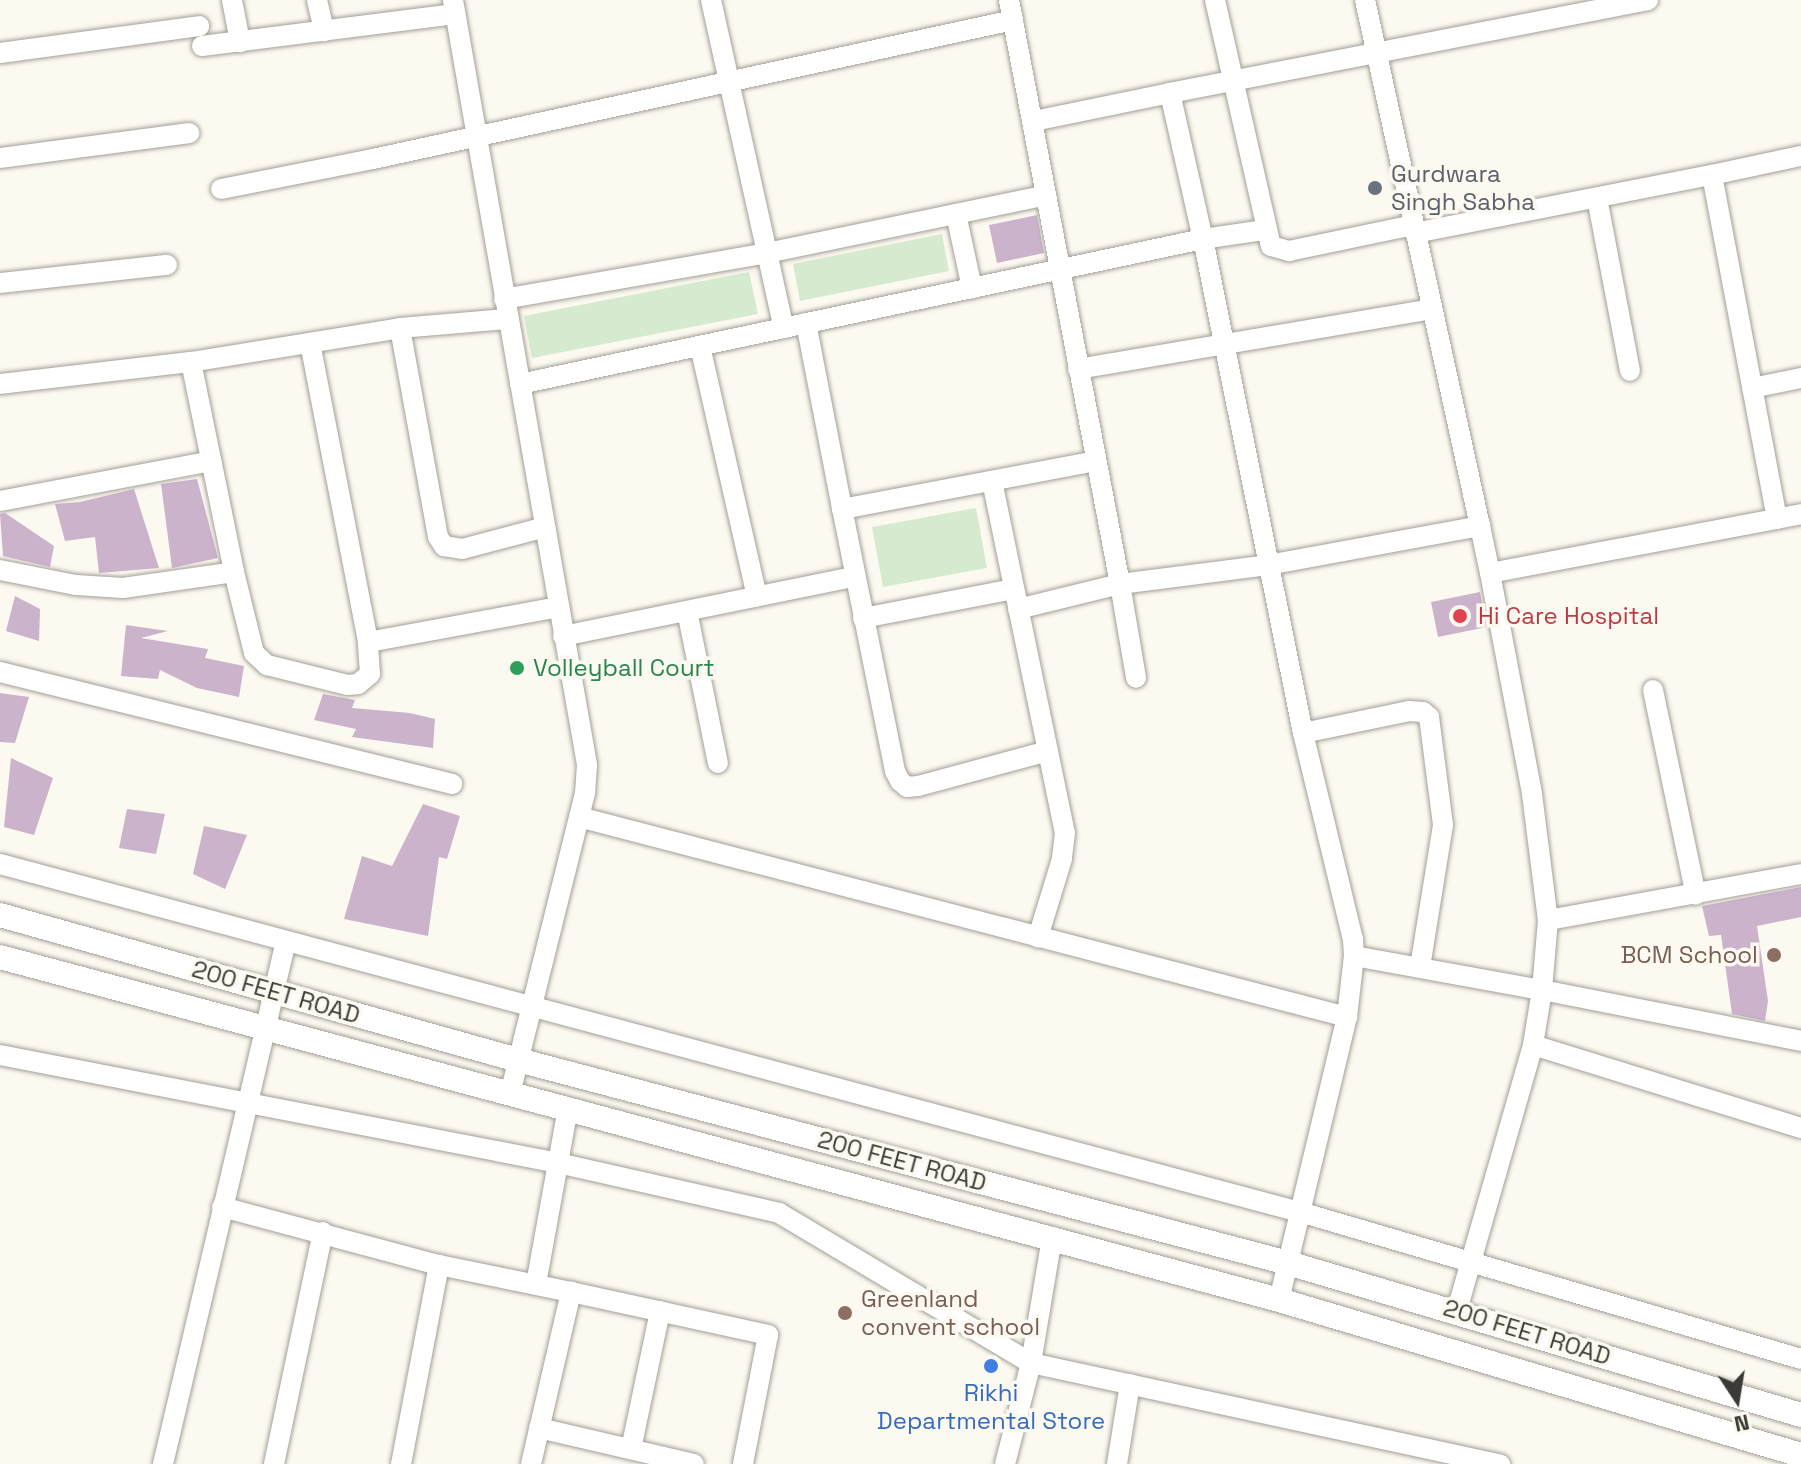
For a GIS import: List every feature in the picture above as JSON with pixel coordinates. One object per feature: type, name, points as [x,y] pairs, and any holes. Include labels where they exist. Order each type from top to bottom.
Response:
[{"type":"street","points":[[232,0],[240,42]]},
{"type":"street","points":[[317,0],[324,31]]},
{"type":"street","points":[[711,0],[784,328]]},
{"type":"street","points":[[1215,0],[1265,230],[1271,246],[1289,251],[1597,198],[1801,156]]},
{"type":"street","points":[[1365,0],[1490,573],[1532,794],[1548,920],[1533,1045],[1457,1310]]},
{"type":"street","points":[[1034,121],[1374,52],[1556,9],[1648,0]]},
{"type":"street","points":[[0,53],[200,36],[240,42],[324,31],[454,7],[587,765],[579,817],[510,1093]]},
{"type":"street","points":[[221,189],[729,80],[1011,10],[1136,678]]},
{"type":"street","points":[[1170,93],[1203,239],[1303,733],[1354,956],[1347,1017],[1279,1300]]},
{"type":"street","points":[[0,158],[189,133]]},
{"type":"street","points":[[1712,175],[1777,519]]},
{"type":"street","points":[[0,384],[191,362],[506,309],[1046,195]]},
{"type":"street","points":[[1597,198],[1630,371]]},
{"type":"street","points":[[956,214],[972,288]]},
{"type":"street","points":[[520,384],[1203,239],[1265,230]]},
{"type":"street","points":[[0,283],[167,265]]},
{"type":"street","points":[[1078,369],[1432,309]]},
{"type":"street","points":[[806,323],[854,577],[895,771],[907,787],[1048,751]]},
{"type":"street","points":[[400,328],[438,537],[444,546],[462,549],[545,527]]},
{"type":"street","points":[[191,362],[234,572],[251,644],[259,660],[267,665],[348,685],[358,684],[370,674],[368,642],[310,343]]},
{"type":"street","points":[[700,346],[757,597]]},
{"type":"street","points":[[1752,388],[1801,378]]},
{"type":"street","points":[[0,501],[211,461]]},
{"type":"street","points":[[842,509],[1095,461]]},
{"type":"street","points":[[992,481],[1065,845],[1038,937]]},
{"type":"street","points":[[1490,573],[1801,514]]},
{"type":"street","points":[[863,618],[1268,565],[1480,526]]},
{"type":"street","points":[[0,570],[76,585],[123,588],[234,572]]},
{"type":"street","points":[[563,636],[854,577]]},
{"type":"street","points":[[368,642],[558,607]]},
{"type":"street","points":[[687,611],[718,763]]},
{"type":"street","points":[[0,672],[452,784]]},
{"type":"street","points":[[1653,690],[1696,895]]},
{"type":"street","points":[[1303,733],[1409,711],[1423,712],[1429,717],[1443,825],[1420,967]]},
{"type":"street","points":[[579,817],[1347,1017]]},
{"type":"street","points":[[0,864],[1300,1212],[1801,1359]]},
{"type":"street","points":[[1548,920],[1801,874]]},
{"type":"street","name":"200 FEET ROAD","points":[[0,915],[518,1060],[1288,1263],[1457,1310],[1801,1415]]},
{"type":"street","points":[[163,1464],[263,1028],[286,941]]},
{"type":"street","points":[[1354,956],[1801,1041]]},
{"type":"street","points":[[0,957],[1052,1237],[1279,1300],[1801,1455]]},
{"type":"street","points":[[1533,1045],[1801,1128]]},
{"type":"street","points":[[0,1055],[558,1163],[779,1213],[1031,1363],[1500,1464]]},
{"type":"street","points":[[536,1284],[568,1108]]},
{"type":"street","points":[[222,1207],[439,1265],[768,1335],[743,1464]]},
{"type":"street","points":[[274,1464],[323,1232]]},
{"type":"street","points":[[1005,1464],[1031,1363],[1052,1237]]},
{"type":"street","points":[[401,1464],[439,1265]]},
{"type":"street","points":[[531,1464],[571,1292]]},
{"type":"street","points":[[631,1449],[660,1311]]},
{"type":"street","points":[[1117,1464],[1130,1384]]},
{"type":"street","points":[[539,1428],[694,1464]]},
{"type":"green space","points":[[942,234],[949,271],[800,301],[793,264]]},
{"type":"green space","points":[[749,272],[758,314],[532,358],[524,316]]},
{"type":"green space","points":[[976,508],[987,568],[883,587],[872,527]]},
{"type":"building","points":[[1037,215],[1044,253],[997,263],[989,225]]},
{"type":"building","points":[[197,479],[218,558],[172,568],[161,484]]},
{"type":"building","points":[[134,489],[159,568],[99,573],[95,537],[65,541],[55,504],[80,502]]},
{"type":"building","points":[[5,513],[54,546],[50,567],[3,556],[0,514]]},
{"type":"building","points":[[1480,592],[1487,627],[1438,637],[1431,602]]},
{"type":"building","points":[[15,596],[40,609],[39,641],[6,631]]},
{"type":"building","points":[[126,625],[168,631],[141,638],[208,649],[205,658],[244,666],[239,697],[197,688],[160,670],[158,679],[121,676]]},
{"type":"building","points":[[0,693],[29,697],[15,743],[0,742]]},
{"type":"building","points":[[323,694],[355,700],[352,708],[410,713],[435,719],[433,748],[352,737],[356,729],[314,720]]},
{"type":"building","points":[[11,758],[53,778],[34,835],[4,827]]},
{"type":"building","points":[[423,804],[460,816],[447,859],[439,857],[428,936],[344,919],[362,856],[392,866]]},
{"type":"building","points":[[127,809],[165,814],[156,854],[119,848]]},
{"type":"building","points":[[204,826],[247,835],[225,889],[193,874]]},
{"type":"building","name":"BCM School","points":[[1801,887],[1801,917],[1757,926],[1768,1001],[1765,1021],[1732,1014],[1721,935],[1709,936],[1702,906]]},
{"type":"place","name":"Gurdwara Singh Sabha","points":[[1375,188]]},
{"type":"place","name":"Hi Care Hospital","points":[[1460,616]]},
{"type":"place","name":"Volleyball Court","points":[[517,668]]},
{"type":"place","name":"BCM School","points":[[1774,955]]},
{"type":"place","name":"Greenland convent school","points":[[845,1313]]},
{"type":"place","name":"Rikhi Departmental Store","points":[[991,1366]]}]
